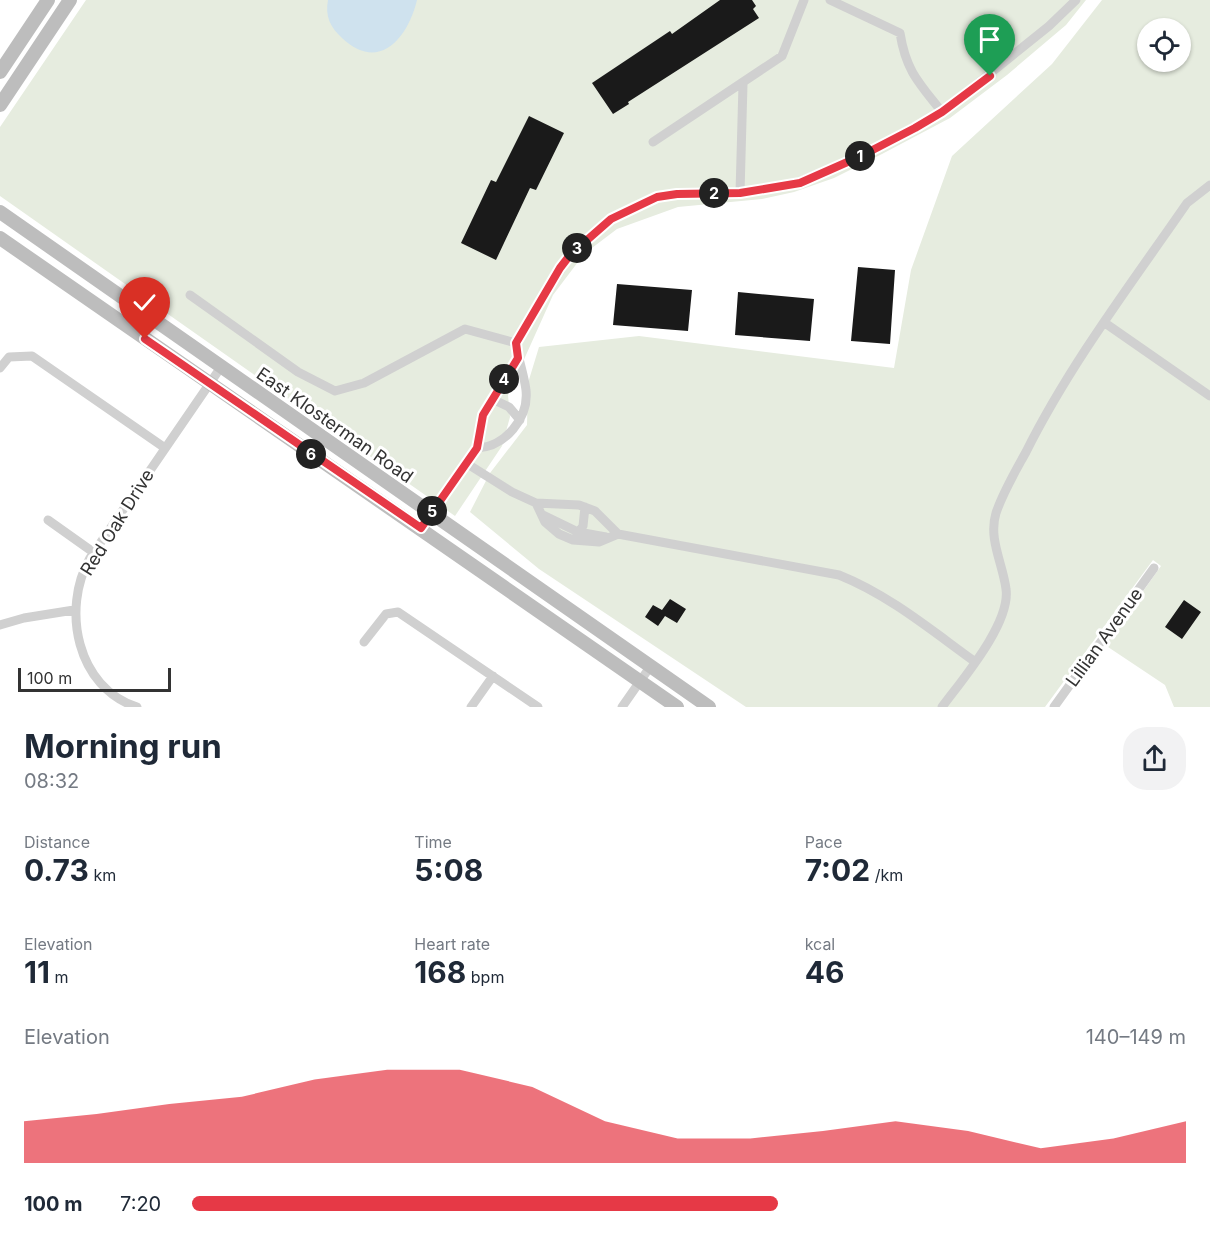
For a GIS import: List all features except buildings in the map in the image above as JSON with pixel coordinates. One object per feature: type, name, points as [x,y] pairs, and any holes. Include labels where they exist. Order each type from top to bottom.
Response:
[{"type":"main road","points":[[0,72],[48,0]]},
{"type":"main road","points":[[0,105],[70,0]]},
{"type":"main road","name":"East Klosterman Road","points":[[0,212],[709,707]]},
{"type":"main road","name":"East Klosterman Road","points":[[0,238],[677,707]]},
{"type":"street","points":[[652,142],[743,84],[782,56],[804,0]]},
{"type":"street","points":[[830,0],[900,33],[904,59],[915,78],[942,112]]},
{"type":"street","points":[[477,448],[487,447],[505,438],[520,420],[526,391],[516,343],[570,255],[611,219],[657,197],[677,194],[740,193],[800,183],[861,156],[942,112],[1041,33],[1076,0]]},
{"type":"street","points":[[740,193],[743,84]]},
{"type":"street","points":[[942,707],[997,628],[1005,608],[1007,591],[993,529],[996,513],[1036,431],[1105,323],[1187,203],[1210,184]]},
{"type":"street","points":[[190,295],[298,372],[335,391],[364,383],[465,329],[516,343]]},
{"type":"street","points":[[1105,323],[1210,396]]},
{"type":"street","points":[[0,368],[6,359],[20,354],[32,356],[165,448]]},
{"type":"street","points":[[421,528],[477,448],[483,415],[518,358]]},
{"type":"street","name":"Red Oak Drive","points":[[137,707],[119,699],[94,674],[80,645],[74,610],[81,578],[93,552],[221,368]]},
{"type":"street","points":[[492,399],[509,407],[520,420]]},
{"type":"street","points":[[466,463],[512,492],[536,503],[558,502],[585,507],[610,522],[618,534]]},
{"type":"street","points":[[536,503],[545,522],[559,534],[599,542],[606,537],[618,534],[839,575],[866,586],[892,602],[974,661]]},
{"type":"street","points":[[576,536],[582,526],[585,507]]},
{"type":"street","points":[[48,520],[93,552]]},
{"type":"street","name":"Lillian Avenue","points":[[1054,707],[1154,568]]},
{"type":"street","points":[[0,625],[24,618],[74,610]]},
{"type":"street","points":[[364,642],[386,614],[394,611],[402,614],[538,707]]},
{"type":"street","points":[[622,707],[650,667]]},
{"type":"street","points":[[471,707],[494,676]]},
{"type":"shaded area","points":[[86,0],[1086,0],[1066,25],[1007,75],[950,118],[882,154],[834,178],[794,192],[762,199],[678,207],[617,229],[584,254],[553,295],[508,395],[510,417],[502,446],[455,516],[0,196],[0,127]]},
{"type":"shaded area","points":[[1102,0],[1210,0],[1210,707],[1174,707],[1165,685],[1105,645],[1161,566],[1153,560],[1045,707],[746,707],[539,569],[470,512],[490,473],[527,425],[528,383],[539,347],[639,336],[894,368],[911,270],[952,156],[1052,64]]},
{"type":"water","points":[[328,0],[417,0],[407,27],[399,38],[380,51],[368,52],[355,48],[334,30],[328,16]]},
{"type":"route","points":[[145,339],[421,528],[477,448],[483,415],[496,390],[518,358],[516,343],[560,268],[595,231],[625,210],[657,197],[677,194],[740,193],[800,183],[861,156],[915,128],[942,112],[990,76]]}]
